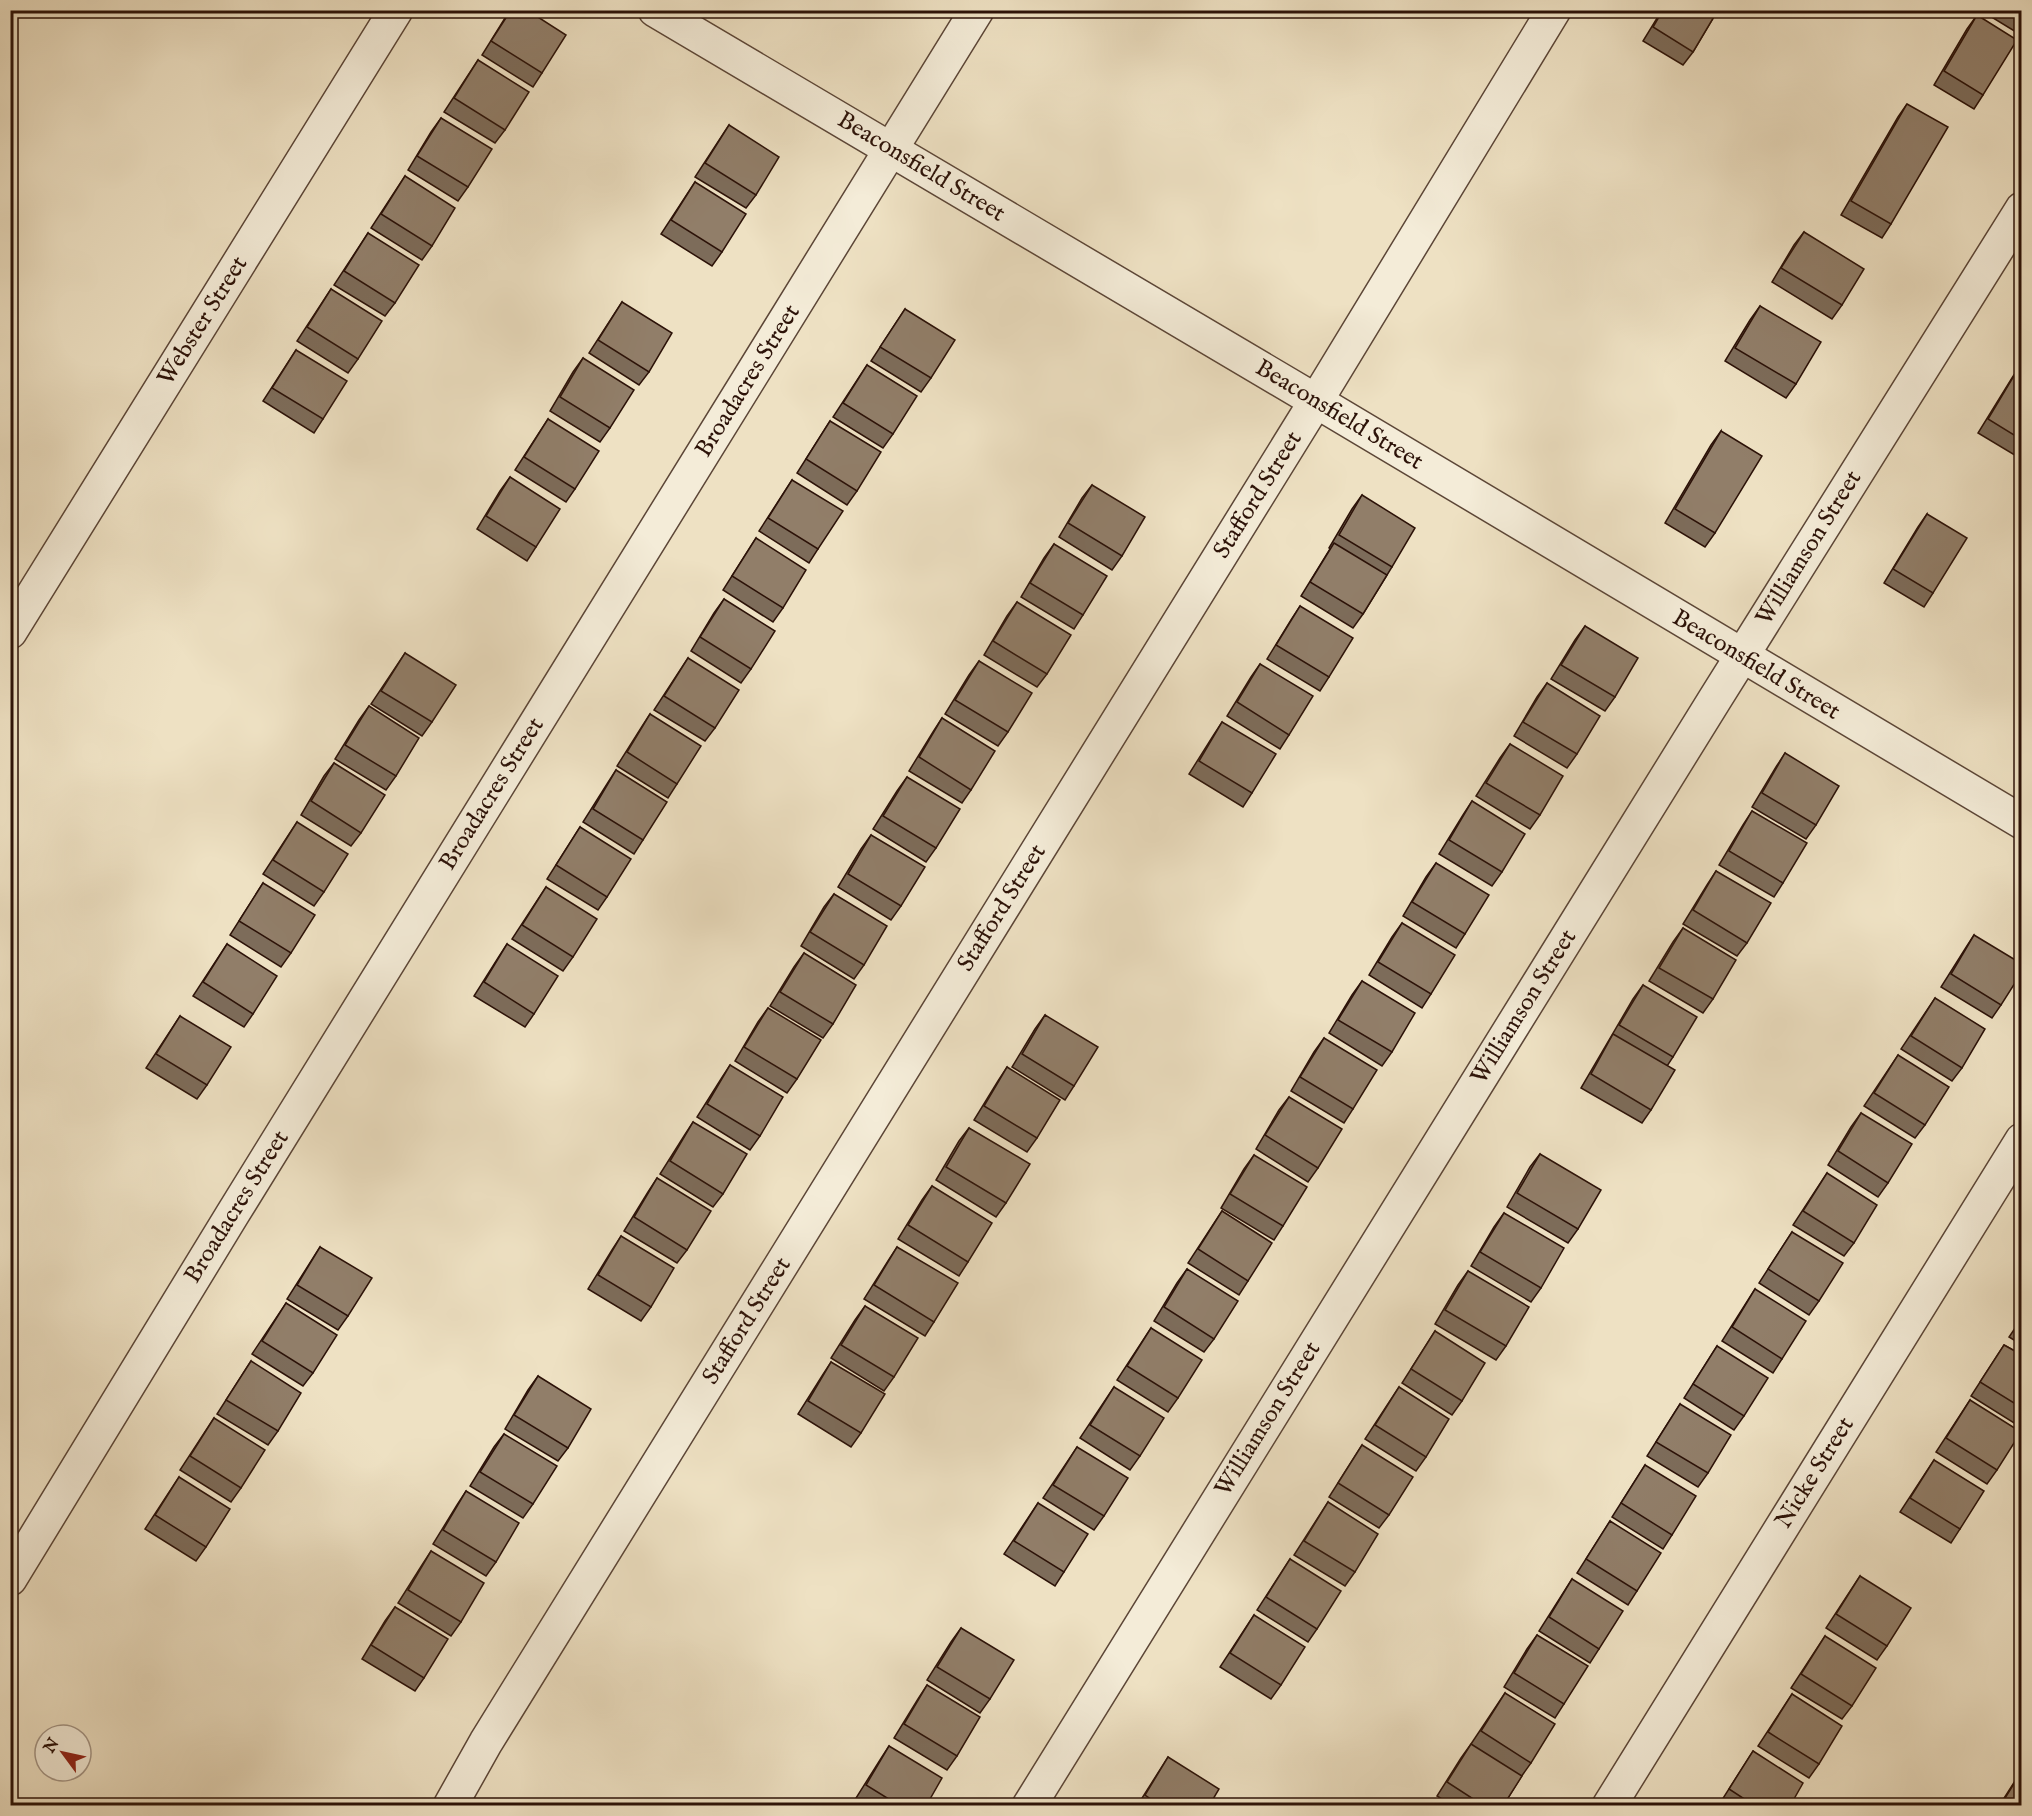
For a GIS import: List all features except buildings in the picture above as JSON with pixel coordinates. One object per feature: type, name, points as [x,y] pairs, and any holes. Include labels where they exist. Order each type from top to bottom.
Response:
[{"type":"street","name":"Webster Street","points":[[10,632],[396,10]]},
{"type":"street","name":"Beaconsfield Street","points":[[655,10],[2022,822]]},
{"type":"street","name":"Broadacres Street","points":[[10,1579],[244,1195],[977,10]]},
{"type":"street","name":"Stafford Street","points":[[450,1806],[505,1712],[1316,401],[1554,10]]},
{"type":"street","name":"Williamson Street","points":[[1029,1806],[2022,209]]},
{"type":"street","name":"Nicke Street","points":[[1609,1806],[2022,1140]]}]
